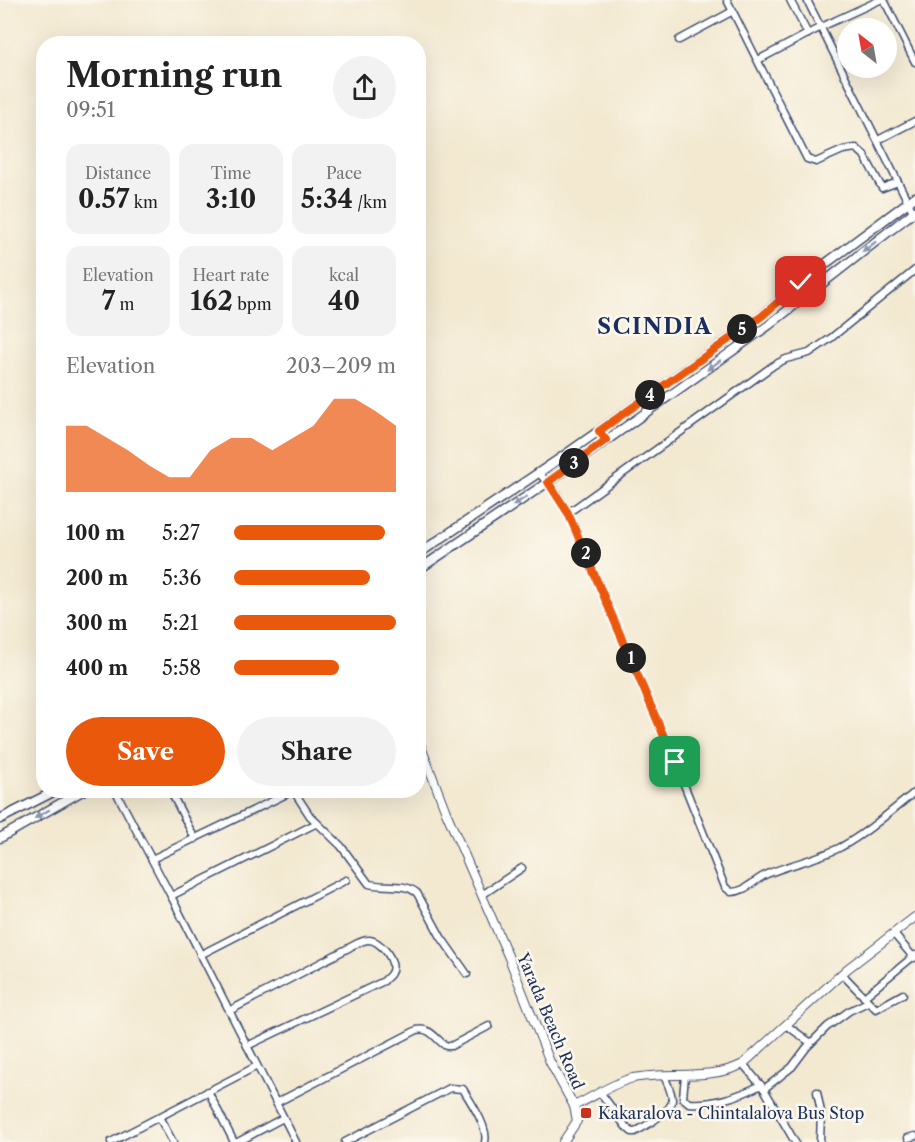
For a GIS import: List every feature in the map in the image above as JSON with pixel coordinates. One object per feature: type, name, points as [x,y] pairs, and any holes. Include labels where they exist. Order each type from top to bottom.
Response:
[{"type":"main road","points":[[426,549],[539,473],[762,316],[801,282],[912,200]]},
{"type":"main road","points":[[426,565],[548,482],[769,325],[914,211]]},
{"type":"main road","points":[[0,819],[41,798]]},
{"type":"main road","points":[[0,838],[70,798]]},
{"type":"street","points":[[727,0],[807,159],[816,162],[843,150],[856,148],[864,155],[882,188],[897,182]]},
{"type":"street","points":[[790,0],[808,34]]},
{"type":"street","points":[[807,0],[897,182],[912,200],[914,211]]},
{"type":"street","points":[[758,60],[821,27],[882,0],[915,62]]},
{"type":"street","points":[[679,40],[733,11]]},
{"type":"street","points":[[878,140],[915,121]]},
{"type":"street","points":[[568,513],[774,365],[809,352],[831,338],[915,270]]},
{"type":"street","points":[[599,431],[606,440]]},
{"type":"street","points":[[539,473],[548,482],[568,513],[726,887],[731,892],[739,892],[763,876],[840,847],[869,828],[915,792]]},
{"type":"street","name":"Yarada Beach Road","points":[[426,759],[550,1062],[574,1106],[630,1079],[723,1071],[743,1064],[842,974],[915,917]]},
{"type":"street","points":[[119,798],[296,1142]]},
{"type":"street","points":[[174,798],[195,839]]},
{"type":"street","points":[[152,859],[279,798]]},
{"type":"street","points":[[298,798],[316,823],[341,846],[369,884],[403,887],[417,893],[441,937],[467,974]]},
{"type":"street","points":[[171,896],[316,823]]},
{"type":"street","points":[[482,895],[522,868]]},
{"type":"street","points":[[200,956],[346,880]]},
{"type":"street","points":[[685,1074],[683,1098],[689,1103],[740,1095],[762,1087],[792,1067],[811,1043],[914,957],[893,933]]},
{"type":"street","points":[[229,1011],[369,939],[376,942],[389,956],[393,964],[392,973],[384,981],[247,1046]]},
{"type":"street","points":[[842,974],[876,1008],[903,994]]},
{"type":"street","points":[[786,1024],[811,1043]]},
{"type":"street","points":[[276,1103],[417,1030],[424,1029],[431,1032],[446,1047],[489,1026]]},
{"type":"street","points":[[743,1064],[762,1087],[795,1142]]},
{"type":"street","points":[[111,1142],[257,1066]]},
{"type":"street","points":[[600,1092],[626,1127],[635,1132],[666,1111],[672,1104],[672,1097],[664,1076]]},
{"type":"street","points":[[345,1142],[456,1087],[463,1089],[475,1110],[486,1131],[485,1142]]},
{"type":"street","points":[[208,1091],[236,1142],[283,1119]]},
{"type":"street","points":[[817,1092],[821,1112],[820,1142]]},
{"type":"street","points":[[563,1142],[578,1121],[574,1106]]},
{"type":"street","points":[[159,1117],[173,1142]]},
{"type":"place","name":"Kakaralova - Chintalalova Bus Stop","points":[[586,1113]]},
{"type":"district","name":"SCINDIA","points":[[655,326]]},
{"type":"route","points":[[675,762],[591,563],[568,513],[548,482],[606,440],[599,431],[762,316],[801,282]]}]
